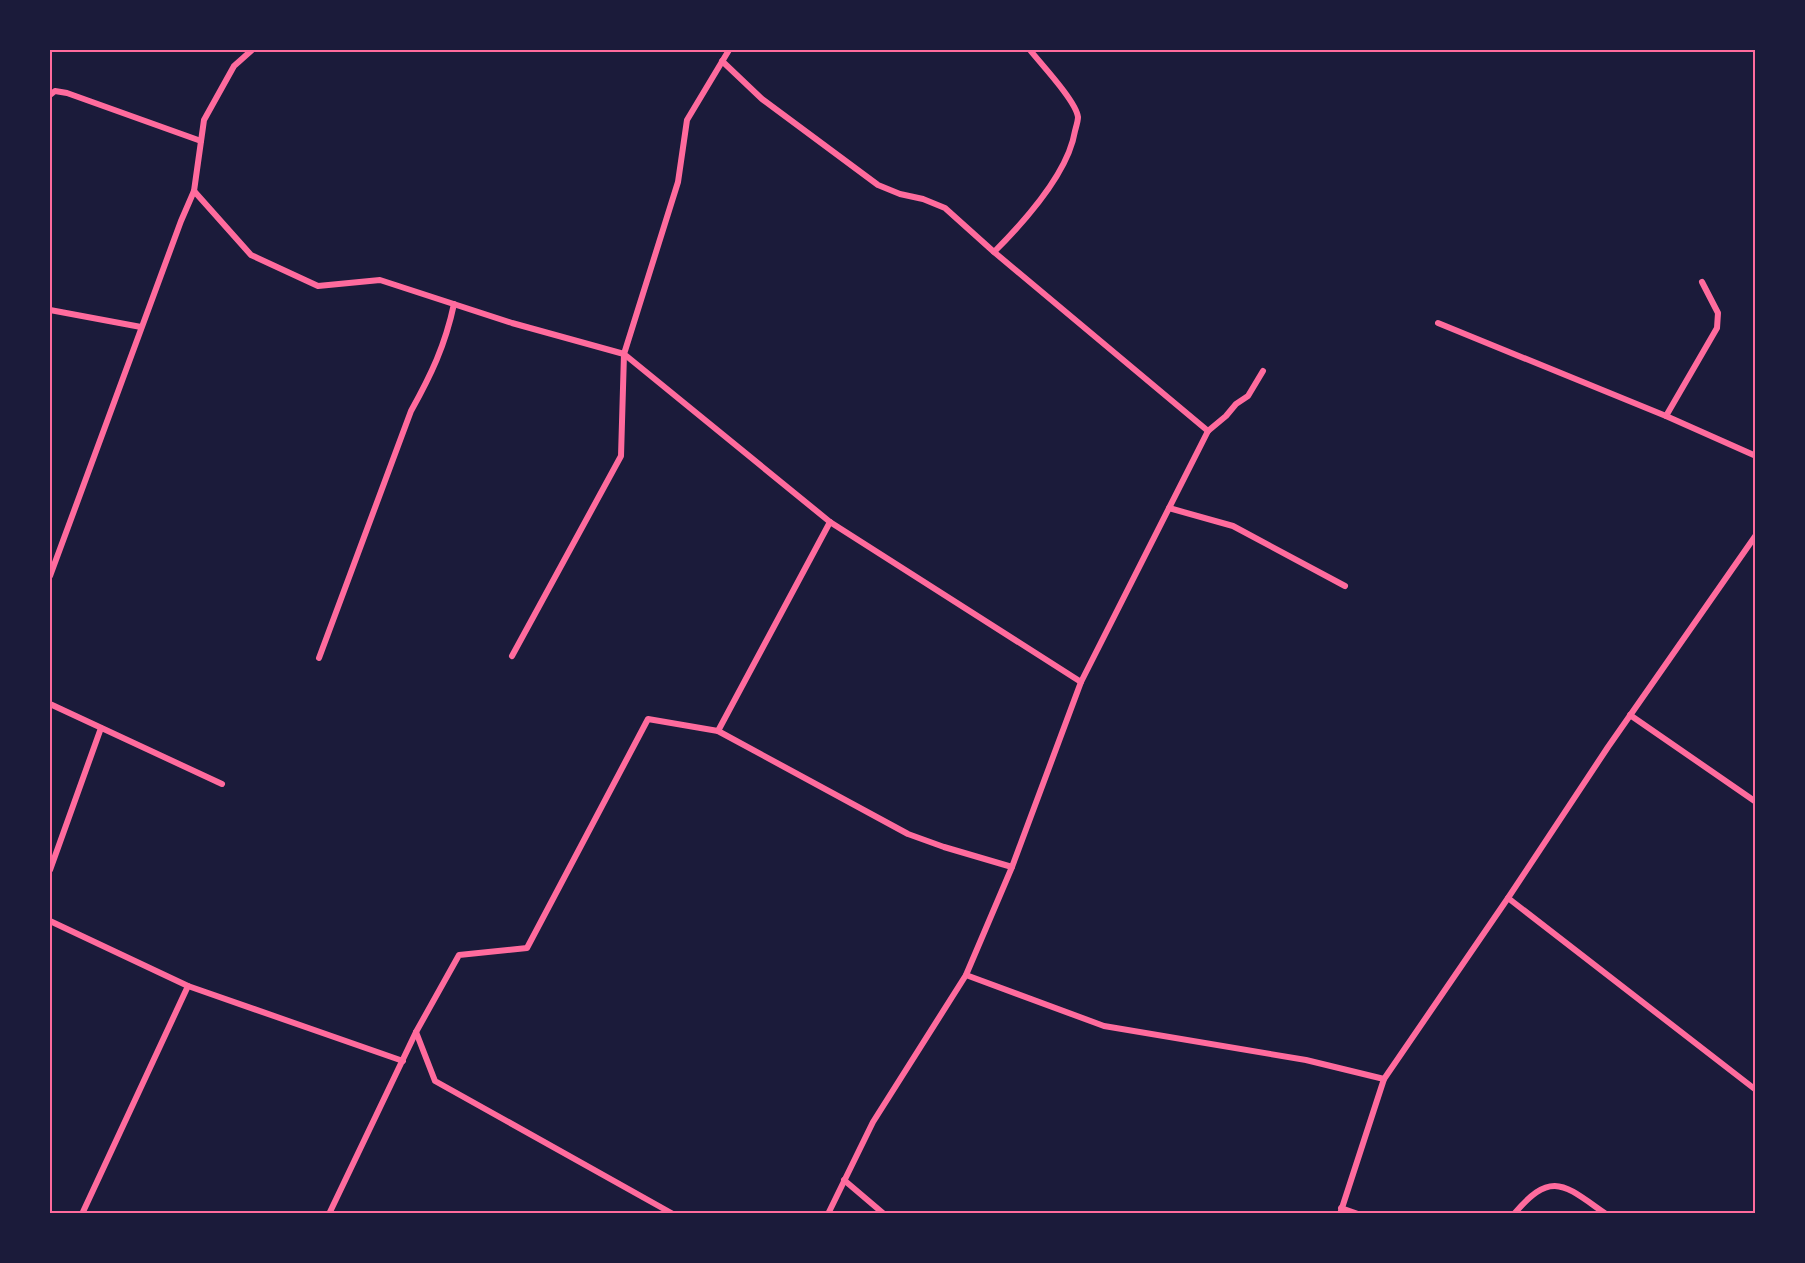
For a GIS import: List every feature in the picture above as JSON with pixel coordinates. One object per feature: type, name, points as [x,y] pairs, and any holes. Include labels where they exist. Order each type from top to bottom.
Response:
[{"type":"street","points":[[50,576],[194,190],[204,120],[234,66],[252,50]]},
{"type":"street","points":[[512,656],[621,456],[624,354],[678,182],[687,120],[729,50]]},
{"type":"street","points":[[994,252],[1020,226],[1068,158],[1078,117],[1071,102],[1030,50]]},
{"type":"street","points":[[722,61],[762,99],[878,186],[945,208],[994,252],[1208,431]]},
{"type":"street","points":[[50,95],[55,91],[67,93],[201,141]]},
{"type":"street","points":[[194,190],[250,255],[318,286],[380,280],[624,354],[830,522],[1081,682]]},
{"type":"street","points":[[1666,416],[1717,328],[1718,313],[1702,282]]},
{"type":"street","points":[[319,658],[411,411],[430,376],[447,336],[454,304]]},
{"type":"street","points":[[50,310],[141,327]]},
{"type":"street","points":[[1438,323],[1666,416],[1755,456]]},
{"type":"street","points":[[828,1214],[873,1122],[966,975],[1012,867],[1081,682],[1208,431],[1236,404],[1248,396],[1263,371]]},
{"type":"street","points":[[1169,508],[1233,526],[1345,586]]},
{"type":"street","points":[[718,731],[830,522]]},
{"type":"street","points":[[1358,1214],[1341,1211],[1384,1079],[1630,715],[1755,535]]},
{"type":"street","points":[[50,704],[222,784]]},
{"type":"street","points":[[1630,715],[1755,801]]},
{"type":"street","points":[[329,1214],[416,1032],[459,955],[527,948],[648,719],[718,731],[908,834],[1012,867]]},
{"type":"street","points":[[50,870],[101,728]]},
{"type":"street","points":[[1508,898],[1755,1090]]},
{"type":"street","points":[[50,921],[188,986],[403,1061]]},
{"type":"street","points":[[966,975],[1104,1026],[1306,1060],[1384,1079]]},
{"type":"street","points":[[82,1214],[188,986]]},
{"type":"street","points":[[416,1032],[435,1081],[673,1214]]},
{"type":"street","points":[[844,1180],[884,1214]]},
{"type":"street","points":[[1514,1214],[1540,1188],[1553,1184],[1572,1190],[1606,1214]]}]
